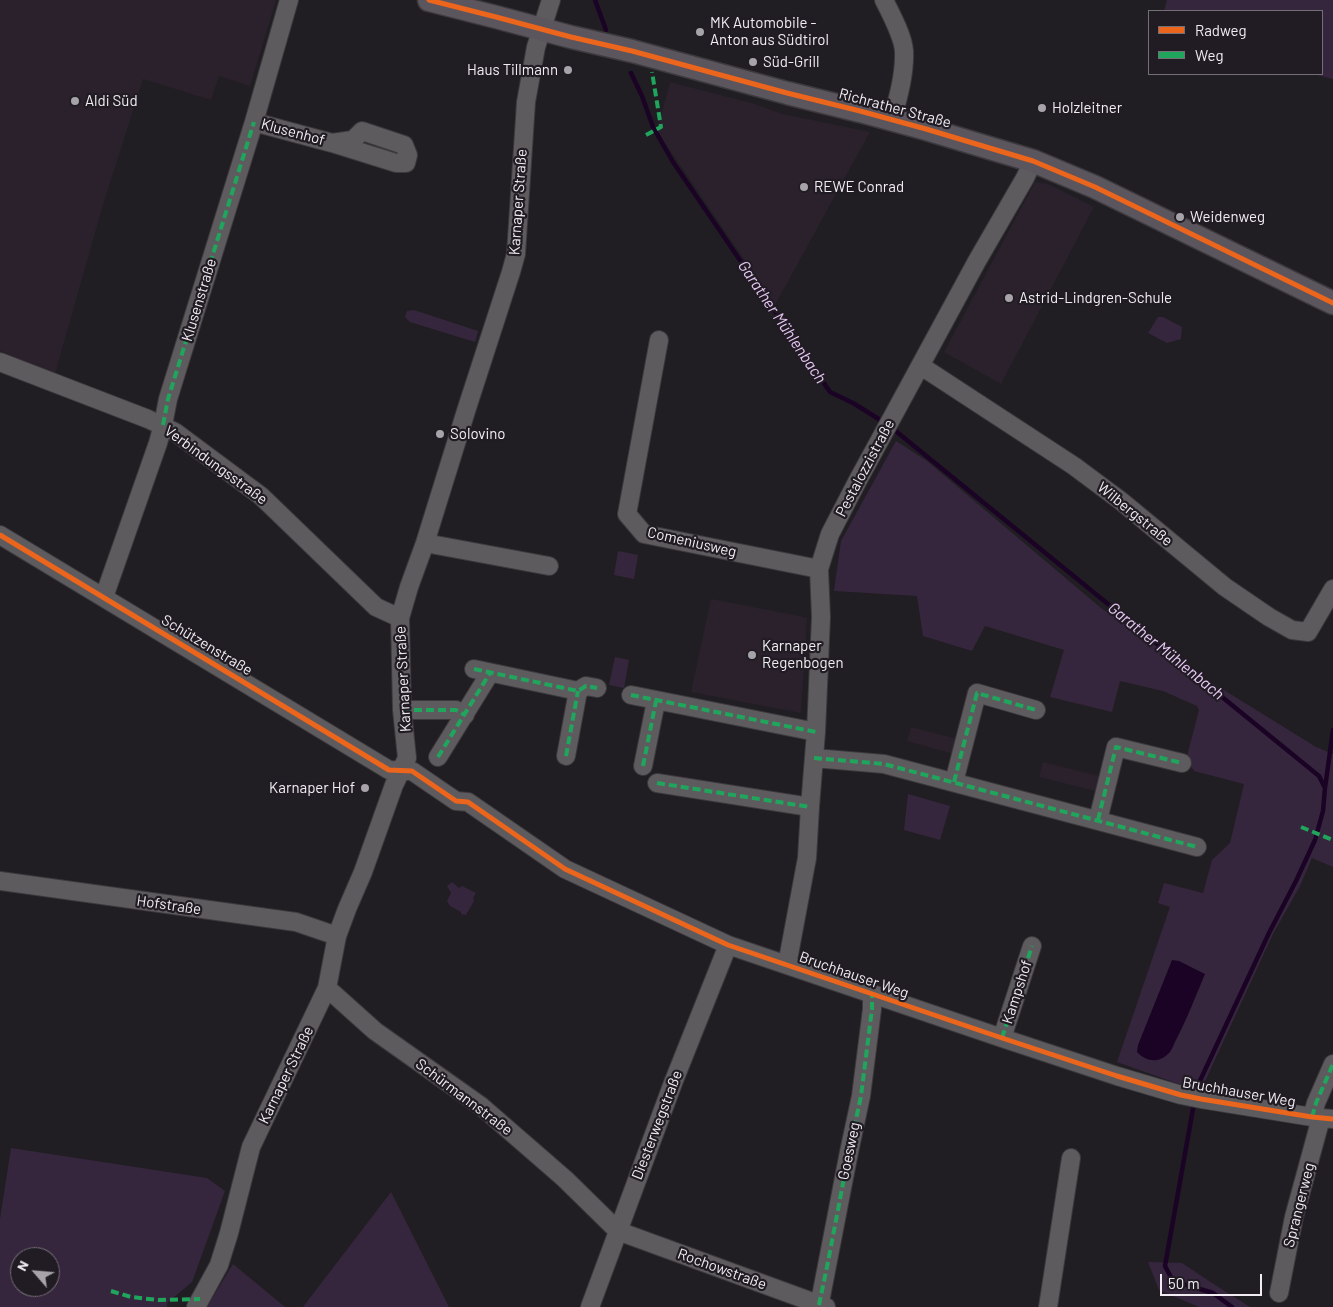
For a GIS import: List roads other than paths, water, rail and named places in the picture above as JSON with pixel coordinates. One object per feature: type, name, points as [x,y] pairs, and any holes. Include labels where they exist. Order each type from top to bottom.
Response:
[{"type":"main road","name":"Richrather Straße","points":[[429,0],[928,129],[1033,161],[1094,187],[1332,301]]},
{"type":"street","name":"Klusenstraße","points":[[104,597],[163,425],[168,399],[254,122],[289,0]]},
{"type":"street","name":"Karnaper Straße","points":[[196,1307],[219,1265],[251,1147],[327,988],[337,936],[363,872],[394,785],[407,758],[402,710],[400,618],[516,254],[526,102],[536,47],[551,0]]},
{"type":"street","points":[[884,0],[896,24],[904,49],[902,80],[892,120]]},
{"type":"street","name":"Klusenhof","points":[[254,122],[332,143]]},
{"type":"street","name":"Pestalozzistraße","points":[[787,965],[807,858],[816,732],[821,617],[819,569],[830,534],[858,480],[1033,161]]},
{"type":"street","name":"Comeniusweg","points":[[659,340],[627,514],[644,534],[819,569]]},
{"type":"street","name":"Verbindungsstraße","points":[[0,362],[163,425],[181,436],[261,496],[376,606],[400,618]]},
{"type":"street","name":"Wilbergstraße","points":[[920,366],[1074,466],[1121,501],[1225,587],[1292,630],[1308,632],[1333,589]]},
{"type":"street","name":"Schützenstraße","points":[[0,535],[388,770],[402,771]]},
{"type":"street","points":[[425,543],[549,566]]},
{"type":"street","points":[[438,757],[464,715],[482,671],[578,691],[586,686],[597,688]]},
{"type":"street","points":[[566,756],[578,691]]},
{"type":"street","points":[[954,782],[977,693],[1036,710]]},
{"type":"street","points":[[631,695],[816,732]]},
{"type":"street","points":[[643,766],[656,701]]},
{"type":"street","points":[[402,710],[456,710],[464,715]]},
{"type":"street","points":[[1098,820],[1116,747],[1182,763]]},
{"type":"street","points":[[814,758],[884,764],[1197,846]]},
{"type":"street","name":"Bruchhauser Weg","points":[[402,771],[412,771],[456,801],[468,802],[565,869],[728,945],[1117,1076],[1194,1098],[1322,1118]]},
{"type":"street","points":[[657,783],[810,807]]},
{"type":"street","name":"Hofstraße","points":[[0,881],[296,922],[337,936]]},
{"type":"street","name":"Diesterwegstraße","points":[[590,1307],[673,1083],[728,945]]},
{"type":"street","name":"Kampshof","points":[[1002,1038],[1032,946]]},
{"type":"street","name":"Schürmannstraße","points":[[327,988],[375,1031],[481,1106],[565,1179],[618,1231]]},
{"type":"street","name":"Goesweg","points":[[821,1306],[861,1096],[872,1009],[872,994]]},
{"type":"street","name":"Sprangerweg","points":[[1279,1294],[1294,1217],[1322,1118],[1316,1103],[1333,1064]]},
{"type":"street","points":[[1048,1307],[1071,1158]]},
{"type":"street","name":"Rochowstraße","points":[[618,1231],[821,1306]]},
{"type":"waterway","name":"Garather Mühlenbach","points":[[595,0],[606,30]]},
{"type":"waterway","name":"Garather Mühlenbach","points":[[631,73],[642,96],[653,127],[673,162],[830,392],[853,403],[885,423]]},
{"type":"waterway","name":"Garather Mühlenbach","points":[[892,428],[1319,776],[1325,788],[1323,811],[1315,840],[1269,933],[1198,1085],[1196,1093]]},
{"type":"waterway","points":[[1325,788],[1333,730]]},
{"type":"waterway","name":"Garather Mühlenbach","points":[[1194,1103],[1165,1266],[1173,1281],[1213,1293],[1232,1307]]},
{"type":"place","name":"MK Automobile - Anton aus Südtirol","points":[[700,32]]},
{"type":"place","name":"Süd-Grill","points":[[753,62]]},
{"type":"place","name":"Haus Tillmann","points":[[568,70]]},
{"type":"place","name":"Aldi Süd","points":[[75,101]]},
{"type":"place","name":"Holzleitner","points":[[1042,108]]},
{"type":"place","name":"REWE Conrad","points":[[804,187]]},
{"type":"place","name":"Weidenweg","points":[[1180,217]]},
{"type":"place","name":"Astrid-Lindgren-Schule","points":[[1009,298]]},
{"type":"place","name":"Solovino","points":[[440,434]]},
{"type":"place","name":"Karnaper Regenbogen","points":[[752,655]]},
{"type":"place","name":"Karnaper Hof","points":[[365,788]]}]
